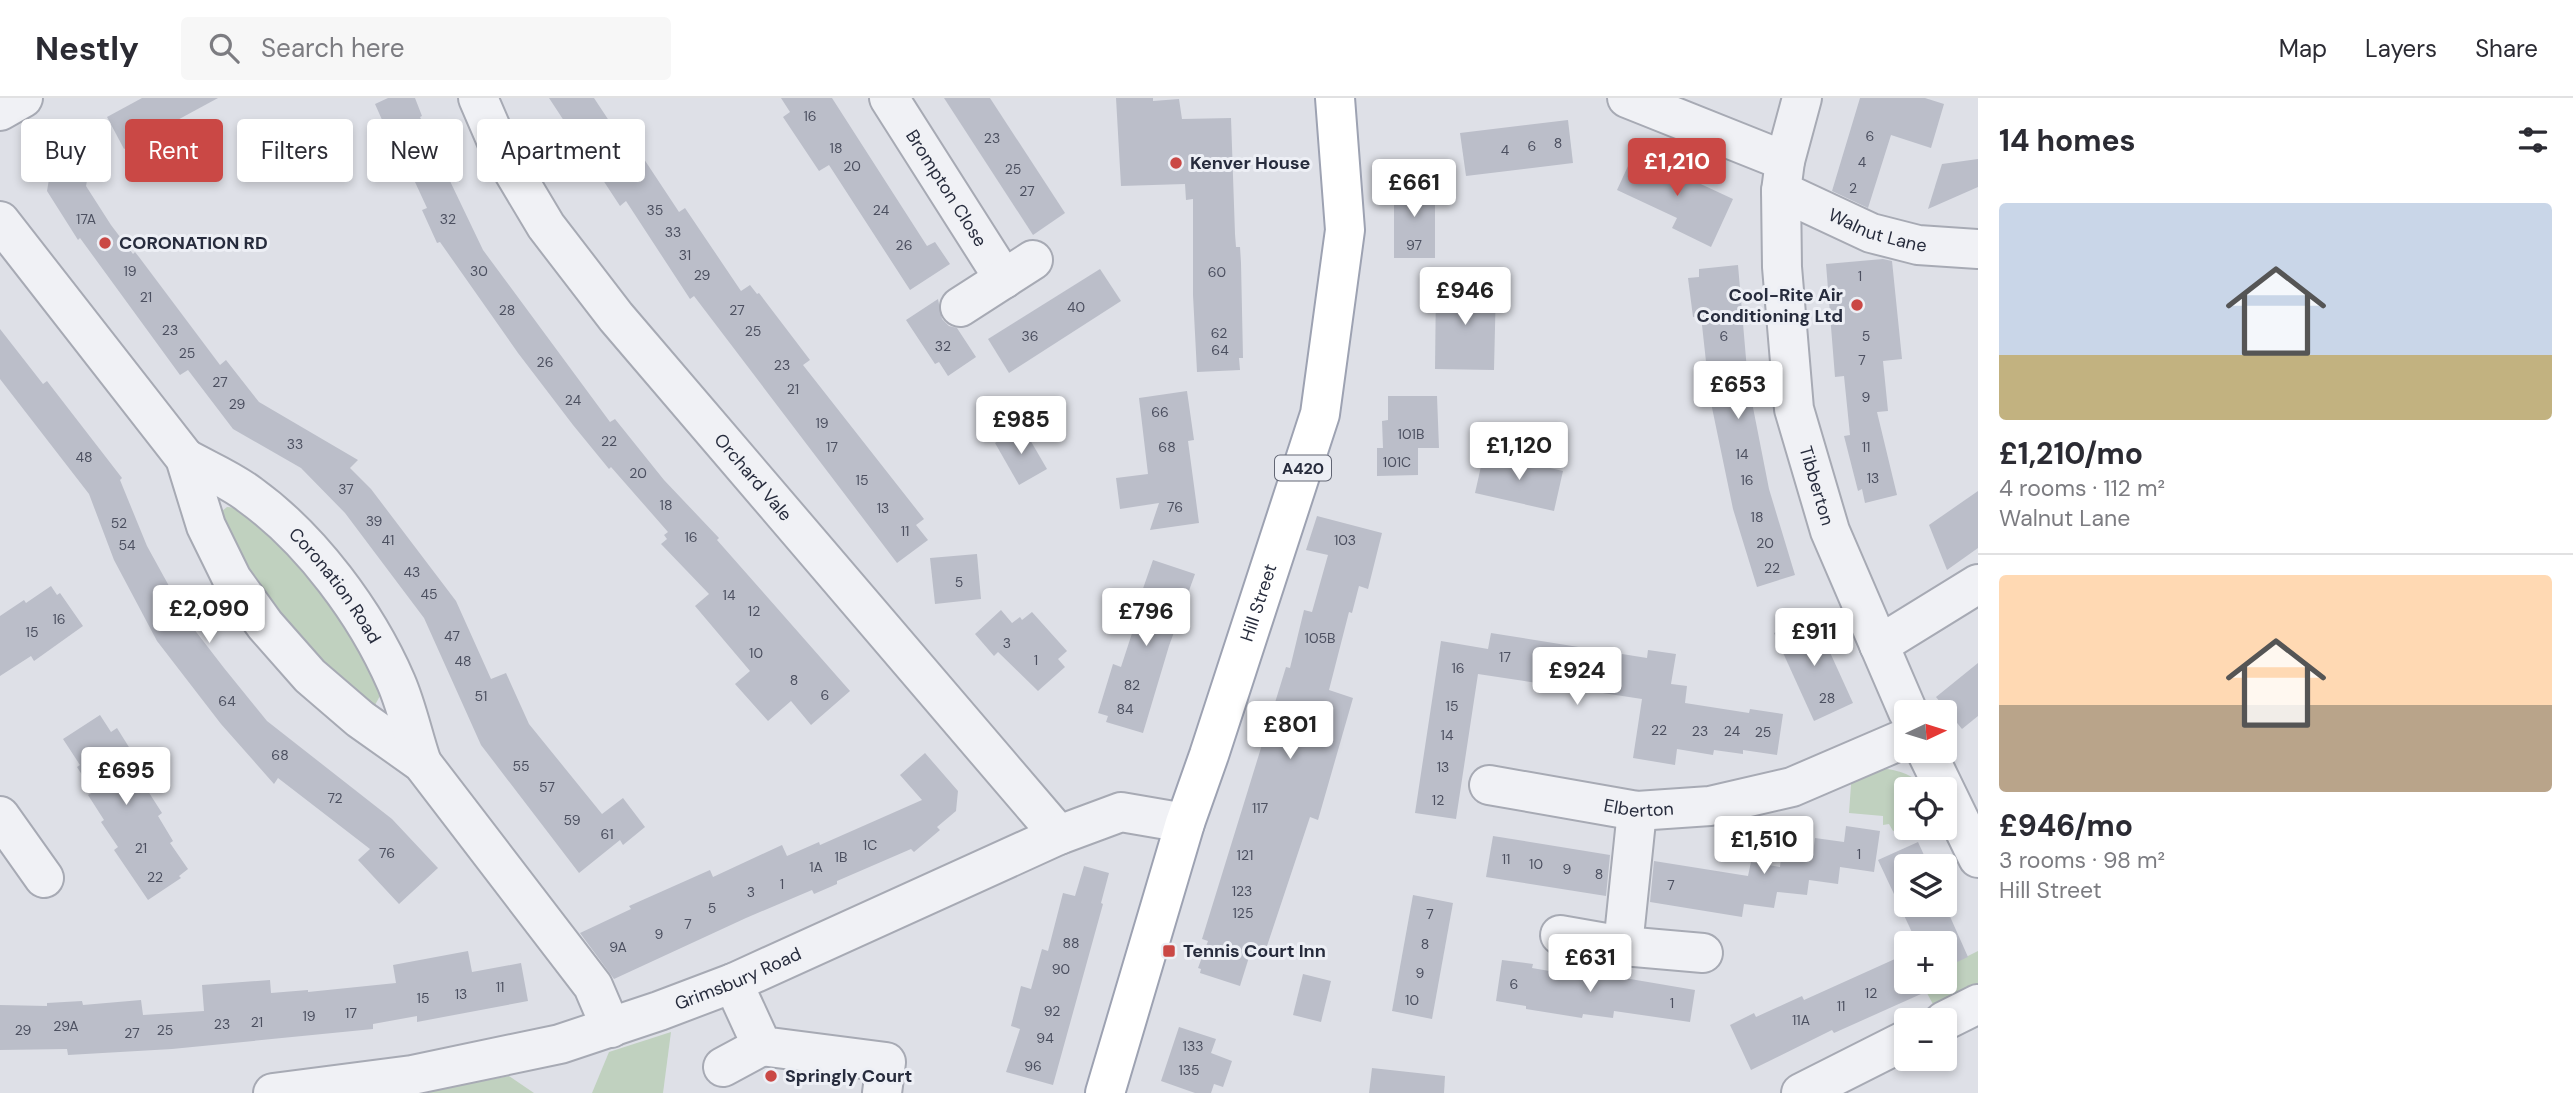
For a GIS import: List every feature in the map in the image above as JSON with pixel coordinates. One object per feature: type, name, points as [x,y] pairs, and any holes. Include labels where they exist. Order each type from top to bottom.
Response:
[{"type":"main road","name":"Hill Street","points":[[1105,1093],[1185,823],[1320,414],[1345,230],[1338,98]]},
{"type":"street","points":[[0,111],[23,98]]},
{"type":"street","name":"Orchard Vale","points":[[478,98],[500,149],[547,226],[615,317],[1059,835]]},
{"type":"street","name":"Brompton Close","points":[[888,98],[1019,269],[960,307]]},
{"type":"street","name":"Walnut Lane","points":[[1627,98],[1783,176],[1871,233],[1918,245],[1978,249]]},
{"type":"street","name":"Tibberton","points":[[1802,98],[1783,176],[1782,267],[1794,409],[1830,531],[1903,700]]},
{"type":"street","name":"Coronation Road","points":[[0,221],[185,458],[206,526],[232,579],[265,625],[320,684],[360,719],[422,763],[593,986],[611,1028]]},
{"type":"street","name":"Coronation Road","points":[[185,458],[249,494],[292,530],[328,573],[364,623],[396,683],[422,763]]},
{"type":"street","points":[[1879,645],[1978,584]]},
{"type":"street","name":"Elberton","points":[[1489,785],[1637,811],[1710,806],[1792,787],[1894,743]]},
{"type":"street","points":[[1932,763],[1978,858]]},
{"type":"street","points":[[1623,946],[1637,811]]},
{"type":"street","name":"Grimsbury Road","points":[[273,1093],[412,1075],[560,1044],[733,983],[1059,835],[1121,812],[1185,823]]},
{"type":"street","points":[[0,816],[44,878]]},
{"type":"street","points":[[1560,935],[1623,946],[1703,953]]},
{"type":"street","points":[[733,983],[762,1046]]},
{"type":"street","points":[[1957,1014],[1978,1004]]},
{"type":"street","points":[[723,1067],[762,1046],[886,1062],[882,1093]]},
{"type":"street","points":[[1801,1093],[1894,1046]]},
{"type":"green space","points":[[227,507],[239,508],[282,541],[351,628],[381,694],[375,705],[364,704],[273,613],[222,522],[222,511]]},
{"type":"green space","points":[[1883,768],[1911,777],[1894,777],[1894,831],[1889,824],[1883,825],[1883,816],[1849,813],[1852,771]]},
{"type":"green space","points":[[1978,951],[1978,989],[1935,1008],[1927,994],[1957,994],[1957,962]]},
{"type":"green space","points":[[671,1032],[663,1093],[592,1093],[609,1052]]},
{"type":"green space","points":[[509,1076],[534,1093],[421,1093]]},
{"type":"building","points":[[142,98],[218,98],[179,119],[125,119],[124,149],[111,125],[111,119],[107,117]]},
{"type":"building","points":[[388,98],[415,98],[422,116],[421,119],[382,119],[375,104]]},
{"type":"building","points":[[549,98],[594,98],[608,119],[563,119]]},
{"type":"building","points":[[781,98],[832,98],[927,246],[935,242],[950,264],[910,290],[829,165],[819,171],[783,117],[790,112]]},
{"type":"building","points":[[944,98],[990,98],[1065,213],[1033,235]]},
{"type":"building","points":[[1116,98],[1153,98],[1153,101],[1179,99],[1182,119],[1231,118],[1235,234],[1236,247],[1240,247],[1241,263],[1243,358],[1239,358],[1240,370],[1197,372],[1193,295],[1193,199],[1186,200],[1185,184],[1121,186]]},
{"type":"building","points":[[1860,98],[1925,98],[1944,104],[1931,148],[1891,135],[1868,208],[1832,191]]},
{"type":"building","points":[[1568,120],[1573,163],[1466,176],[1460,133]]},
{"type":"building","points":[[1634,153],[1733,199],[1711,247],[1672,228],[1677,218],[1617,190]]},
{"type":"building","points":[[1978,159],[1978,187],[1928,209],[1942,164]]},
{"type":"building","points":[[645,161],[679,212],[685,208],[741,291],[750,285],[759,293],[810,360],[803,365],[924,519],[916,525],[928,540],[897,563],[694,296],[690,299],[626,201],[620,206],[604,182],[645,182]]},
{"type":"building","points":[[1394,180],[1435,180],[1435,258],[1394,258]]},
{"type":"building","points":[[49,182],[87,182],[86,186],[111,225],[133,254],[135,252],[139,257],[220,365],[226,360],[259,402],[358,460],[350,468],[371,489],[456,601],[491,679],[506,673],[529,724],[602,814],[623,798],[645,827],[623,845],[620,840],[579,873],[481,745],[424,618],[345,513],[301,468],[233,429],[188,370],[180,375],[80,238],[78,240],[47,191]]},
{"type":"building","points":[[415,182],[451,182],[483,250],[610,422],[615,419],[664,480],[719,538],[717,540],[850,691],[811,725],[791,701],[768,721],[735,684],[750,671],[695,606],[709,594],[661,544],[667,539],[664,535],[668,532],[611,467],[609,469],[573,425],[518,353],[440,242],[437,243],[422,210],[427,208]]},
{"type":"building","points":[[1883,259],[1892,261],[1902,359],[1883,361],[1888,411],[1877,412],[1897,495],[1865,503],[1862,489],[1858,491],[1844,436],[1850,435],[1844,376],[1835,377],[1826,264]]},
{"type":"building","points":[[1738,265],[1748,382],[1769,489],[1795,575],[1757,587],[1733,509],[1710,398],[1701,316],[1693,317],[1688,278],[1699,277],[1699,269]]},
{"type":"building","points":[[1100,269],[1121,301],[1009,373],[988,339]]},
{"type":"building","points":[[1436,284],[1496,286],[1494,370],[1435,369]]},
{"type":"building","points":[[938,299],[942,319],[949,326],[957,328],[976,357],[948,376],[939,362],[935,364],[906,320]]},
{"type":"building","points":[[0,329],[43,384],[47,381],[122,478],[120,480],[147,546],[187,620],[267,721],[392,819],[438,868],[399,904],[358,860],[370,849],[278,778],[274,784],[221,724],[157,641],[114,560],[89,494],[0,379]]},
{"type":"building","points":[[1187,391],[1194,440],[1188,441],[1199,523],[1150,530],[1159,503],[1120,509],[1116,478],[1148,474],[1139,398]]},
{"type":"building","points":[[1388,396],[1437,396],[1439,448],[1418,448],[1418,475],[1377,476],[1377,448],[1383,448],[1382,421],[1388,420]]},
{"type":"building","points":[[1022,426],[1047,469],[1019,485],[995,443]]},
{"type":"building","points":[[1484,453],[1563,471],[1554,511],[1475,493]]},
{"type":"building","points":[[1978,491],[1978,548],[1947,570],[1929,525]]},
{"type":"building","points":[[1317,516],[1382,533],[1368,589],[1359,586],[1352,613],[1349,612],[1329,690],[1353,698],[1318,820],[1310,817],[1263,958],[1250,954],[1240,986],[1200,973],[1201,969],[1198,968],[1208,941],[1202,939],[1286,667],[1290,668],[1304,610],[1312,612],[1328,555],[1306,550]]},
{"type":"building","points":[[977,554],[981,599],[935,604],[930,558]]},
{"type":"building","points":[[1153,560],[1195,574],[1169,646],[1143,733],[1106,722],[1108,716],[1098,713],[1113,664],[1121,667],[1137,618],[1133,617]]},
{"type":"building","points":[[51,586],[57,595],[60,593],[83,626],[34,661],[31,656],[0,676],[0,616]]},
{"type":"building","points":[[1001,610],[1012,623],[1020,617],[1022,620],[1032,612],[1067,651],[1058,659],[1065,667],[1038,691],[998,652],[994,656],[975,634]]},
{"type":"building","points":[[1813,615],[1853,703],[1814,721],[1774,633]]},
{"type":"building","points":[[1491,633],[1647,658],[1648,650],[1676,654],[1671,684],[1687,686],[1685,703],[1749,713],[1750,709],[1783,714],[1777,755],[1743,750],[1743,754],[1714,750],[1713,755],[1677,749],[1675,765],[1633,758],[1642,699],[1478,674],[1456,819],[1415,813],[1441,641],[1488,649]]},
{"type":"building","points":[[1978,663],[1978,716],[1962,729],[1957,723],[1957,700],[1938,700],[1936,697]]},
{"type":"building","points":[[100,715],[111,732],[117,728],[137,760],[133,762],[162,813],[158,816],[173,841],[170,843],[188,869],[179,876],[181,878],[148,900],[114,850],[118,847],[101,822],[104,820],[88,795],[93,792],[63,739]]},
{"type":"building","points":[[925,753],[958,791],[956,811],[937,827],[940,830],[914,852],[911,849],[837,881],[837,884],[814,894],[812,890],[614,979],[580,933],[631,909],[629,906],[710,870],[713,877],[782,845],[787,856],[819,842],[820,845],[922,800],[900,775]]},
{"type":"building","points":[[1846,826],[1880,831],[1874,872],[1840,867],[1838,884],[1809,880],[1807,895],[1777,892],[1774,908],[1744,904],[1742,917],[1650,902],[1654,861],[1748,876],[1751,862],[1780,867],[1782,849],[1813,853],[1815,838],[1844,842]]},
{"type":"building","points":[[1493,836],[1610,855],[1606,896],[1486,877]]},
{"type":"building","points":[[1918,842],[1924,854],[1894,854],[1894,894],[1878,860]]},
{"type":"building","points":[[1084,866],[1109,873],[1101,903],[1103,904],[1053,1085],[1006,1072],[1020,1029],[1011,1026],[1021,986],[1031,989],[1042,949],[1048,951],[1063,893],[1075,896]]},
{"type":"building","points":[[1413,895],[1453,903],[1432,1019],[1392,1011]]},
{"type":"building","points":[[1905,917],[1950,917],[1956,931],[1911,931]]},
{"type":"building","points":[[1957,932],[1968,957],[1957,962]]},
{"type":"building","points":[[468,951],[472,972],[521,963],[528,1001],[417,1022],[417,1016],[373,1024],[373,1029],[172,1049],[68,1055],[67,1049],[0,1050],[0,1005],[47,1006],[47,1003],[82,1001],[83,1005],[141,1000],[143,1015],[204,1011],[202,985],[270,980],[271,993],[396,983],[393,965]]},
{"type":"building","points":[[1894,959],[1894,994],[1921,994],[1834,1033],[1832,1030],[1751,1070],[1730,1025],[1754,1013],[1756,1017],[1802,996],[1804,1000]]},
{"type":"building","points":[[1502,960],[1533,964],[1532,968],[1561,973],[1589,977],[1589,972],[1695,990],[1690,1022],[1614,1011],[1613,1018],[1583,1014],[1582,1018],[1496,1001]]},
{"type":"building","points":[[1303,974],[1331,981],[1321,1022],[1293,1015]]},
{"type":"building","points":[[1179,1027],[1216,1039],[1211,1053],[1232,1061],[1223,1087],[1214,1084],[1211,1093],[1195,1093],[1161,1081]]},
{"type":"building","points":[[1372,1068],[1445,1076],[1444,1093],[1369,1093]]},
{"type":"place","name":"Kenver House","points":[[1176,163]]},
{"type":"place","name":"CORONATION RD","points":[[105,243]]},
{"type":"place","name":"Cool-Rite Air Conditioning Ltd","points":[[1857,305]]},
{"type":"place","name":"Tennis Court Inn","points":[[1169,951]]},
{"type":"place","name":"Springly Court","points":[[771,1076]]}]
